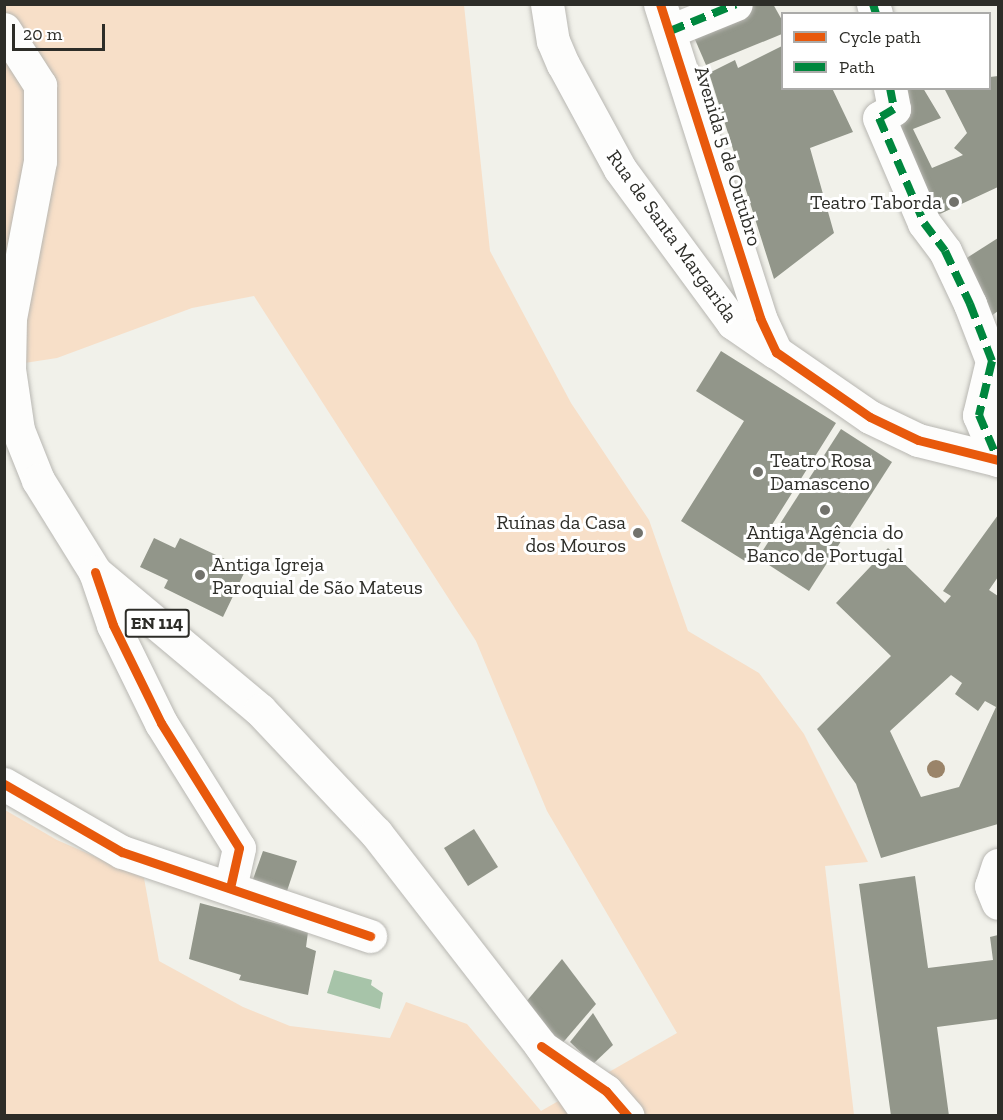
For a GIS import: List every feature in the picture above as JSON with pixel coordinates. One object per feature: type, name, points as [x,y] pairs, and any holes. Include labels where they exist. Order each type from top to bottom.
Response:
[{"type":"street","name":"Rua de Santa Margarida","points":[[547,4],[554,41],[563,64],[620,169],[733,323],[870,417],[918,440],[998,460]]},
{"type":"street","points":[[665,18],[736,4]]},
{"type":"street","name":"Avenida 5 de Outubro","points":[[665,18],[760,318],[776,352]]},
{"type":"street","name":"EN 114","points":[[4,29],[40,85],[40,161],[10,318],[9,369],[18,430],[38,480],[95,572],[260,710],[376,833],[541,1046],[589,1116]]},
{"type":"street","points":[[890,90],[894,109],[879,118],[924,223],[945,251],[970,304],[992,362],[979,415],[998,460]]},
{"type":"street","points":[[95,572],[113,625],[161,723],[239,848],[230,888]]},
{"type":"street","points":[[4,784],[122,852],[370,936]]},
{"type":"street","points":[[999,865],[991,886],[999,903]]},
{"type":"street","points":[[541,1046],[606,1091],[628,1116]]},
{"type":"shaded area","points":[[5,5],[464,5],[490,251],[571,403],[649,520],[688,631],[759,673],[804,734],[868,862],[825,866],[854,1115],[5,1115],[5,810],[57,840],[144,878],[159,961],[243,1007],[290,1026],[390,1038],[406,1002],[467,1024],[541,1111],[677,1033],[547,811],[476,641],[254,296],[192,308],[57,358],[5,366]]},
{"type":"shaded area","points":[[334,970],[372,980],[371,985],[383,993],[380,1009],[327,993]]},
{"type":"building","points":[[752,4],[773,4],[781,18],[781,34],[706,65],[690,28]]},
{"type":"building","points":[[781,46],[781,90],[833,90],[853,132],[810,148],[834,233],[774,279],[709,73],[735,60],[738,68]]},
{"type":"building","points":[[998,76],[998,187],[927,220],[888,126],[906,121],[897,90],[924,90],[941,118],[913,129],[932,168],[963,155],[954,148],[967,133],[945,90],[991,90],[991,77]]},
{"type":"building","points":[[998,238],[998,311],[987,319],[962,261]]},
{"type":"building","name":"Teatro Rosa Damasceno","points":[[721,351],[836,423],[748,563],[681,521],[744,421],[696,391]]},
{"type":"building","name":"Antiga Agência do Banco de Portugal","points":[[841,429],[892,462],[809,591],[758,558]]},
{"type":"building","points":[[998,515],[998,577],[989,590],[998,596],[998,824],[881,858],[856,784],[817,729],[891,656],[836,603],[888,548],[945,603],[951,596],[943,591]],"holes":[[[951,675],[962,683],[955,694],[978,711],[985,701],[996,707],[959,787],[921,797],[890,731]]]},
{"type":"building","name":"Antiga Igreja Paroquial de São Mateus","points":[[154,538],[175,548],[180,538],[246,569],[223,617],[164,588],[168,580],[140,567]]},
{"type":"building","points":[[474,829],[498,867],[468,886],[444,848]]},
{"type":"building","points":[[263,851],[297,861],[286,894],[252,882]]},
{"type":"building","points":[[915,876],[928,968],[993,960],[990,937],[998,935],[998,1019],[937,1027],[949,1116],[891,1116],[859,884]]},
{"type":"building","points":[[200,903],[308,932],[306,947],[316,951],[308,995],[239,980],[241,975],[189,959]]},
{"type":"building","points":[[562,959],[596,1004],[560,1046],[520,1009]]},
{"type":"building","points":[[593,1013],[613,1045],[593,1064],[570,1042]]},
{"type":"marked path","points":[[670,31],[736,4]]},
{"type":"marked path","points":[[873,4],[875,12]]},
{"type":"marked path","points":[[890,90],[894,109],[879,118],[924,223],[945,251],[970,304],[992,361],[979,415],[998,460]]},
{"type":"cycle path","points":[[660,4],[760,318],[776,352],[870,417],[918,440],[998,460]]},
{"type":"cycle path","points":[[95,572],[113,625],[161,723],[239,848],[230,888]]},
{"type":"cycle path","points":[[4,784],[122,852],[370,936]]},
{"type":"cycle path","points":[[541,1046],[606,1091],[628,1116]]},
{"type":"place","name":"Teatro Taborda","points":[[954,202]]},
{"type":"place","name":"Teatro Rosa Damasceno","points":[[758,472]]},
{"type":"place","name":"Antiga Agência do Banco de Portugal","points":[[825,510]]},
{"type":"place","name":"Ruínas da Casa dos Mouros","points":[[638,533]]},
{"type":"place","name":"Antiga Igreja Paroquial de São Mateus","points":[[200,575]]}]
